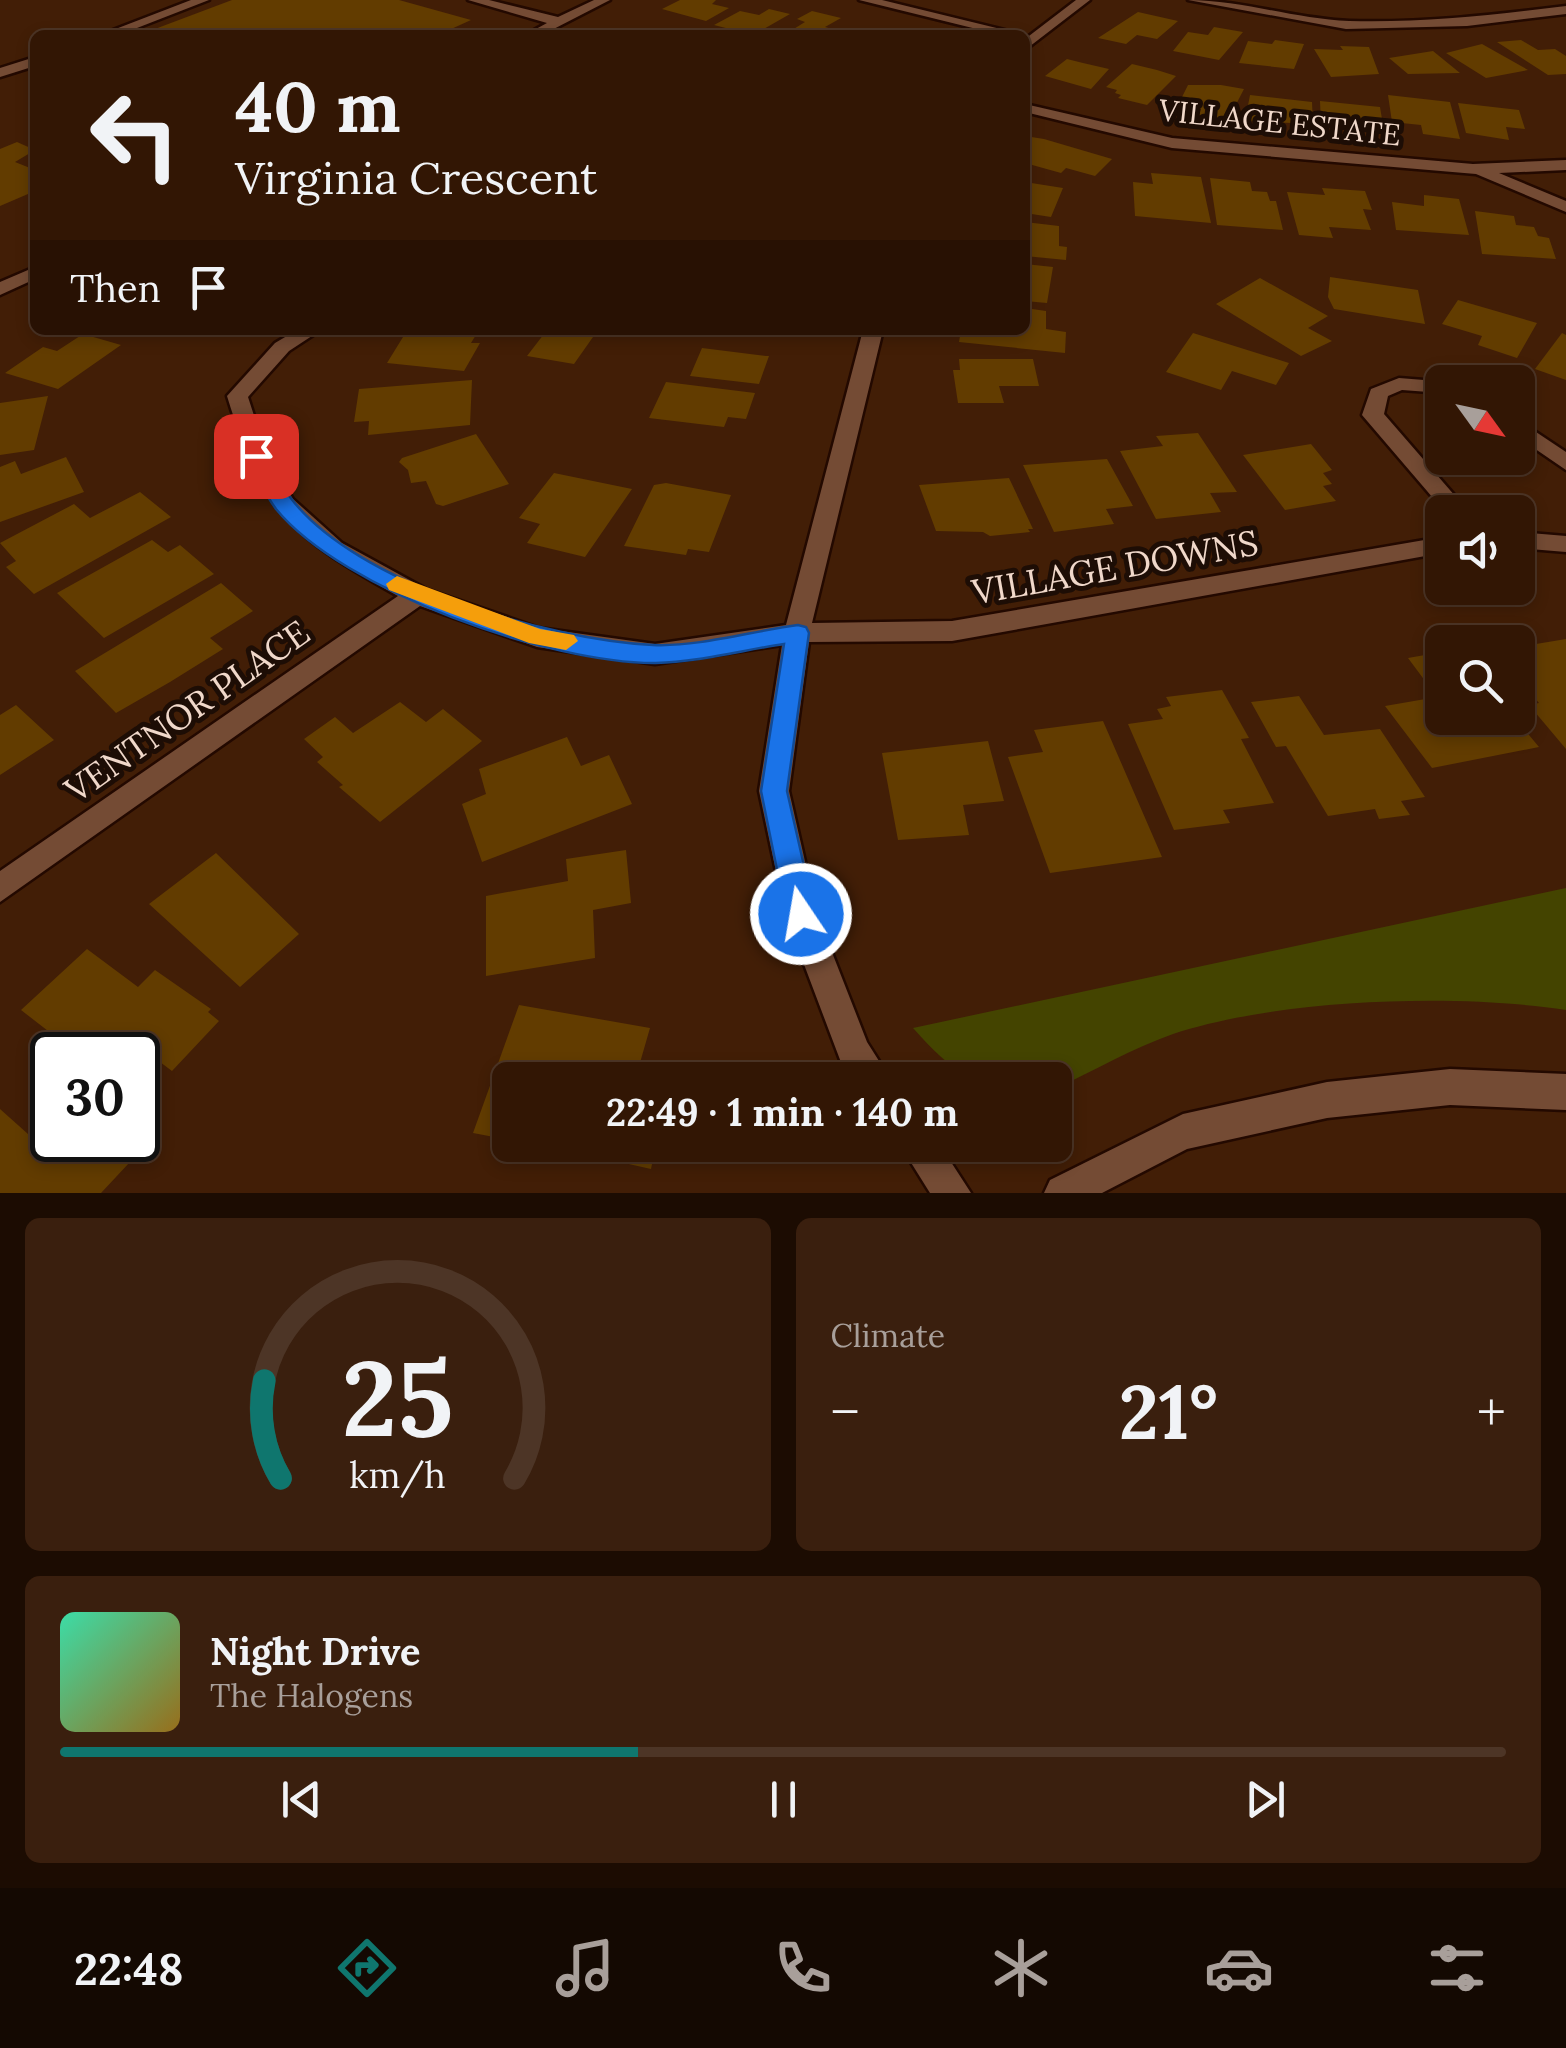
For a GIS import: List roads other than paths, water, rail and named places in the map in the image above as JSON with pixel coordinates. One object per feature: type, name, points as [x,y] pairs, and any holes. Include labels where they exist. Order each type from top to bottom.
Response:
[{"type":"street","points":[[121,30],[202,0]]},
{"type":"street","points":[[474,0],[560,22]]},
{"type":"street","points":[[543,30],[604,0]]},
{"type":"street","points":[[865,0],[989,30]]},
{"type":"street","points":[[1030,36],[1084,0]]},
{"type":"street","points":[[1194,0],[1346,25],[1397,26],[1566,10]]},
{"type":"street","points":[[1511,0],[1533,14]]},
{"type":"street","points":[[5,72],[30,64]]},
{"type":"street","points":[[5,72],[30,79]]},
{"type":"street","name":"VILLAGE ESTATE","points":[[1030,109],[1172,143],[1474,169],[1566,165]]},
{"type":"street","name":"VILLAGE ESTATE","points":[[1474,169],[1566,206]]},
{"type":"street","points":[[0,289],[30,274]]},
{"type":"street","name":"VILLAGE DOWNS","points":[[304,335],[282,348],[237,396],[256,456],[284,504],[334,550],[417,595],[537,637],[656,654],[798,633],[952,631],[1425,548]]},
{"type":"street","points":[[860,1062],[801,914],[774,791],[798,633],[873,335]]},
{"type":"street","points":[[1425,386],[1399,384],[1378,392],[1373,415],[1425,474]]},
{"type":"street","points":[[1535,440],[1566,463]]},
{"type":"street","points":[[1426,475],[1443,495]]},
{"type":"street","points":[[1535,541],[1566,544]]},
{"type":"street","name":"VENTNOR PLACE","points":[[0,888],[417,595]]},
{"type":"street","points":[[1063,1193],[1183,1132],[1327,1100],[1450,1086],[1566,1092]]},
{"type":"street","points":[[930,1162],[952,1193]]}]
